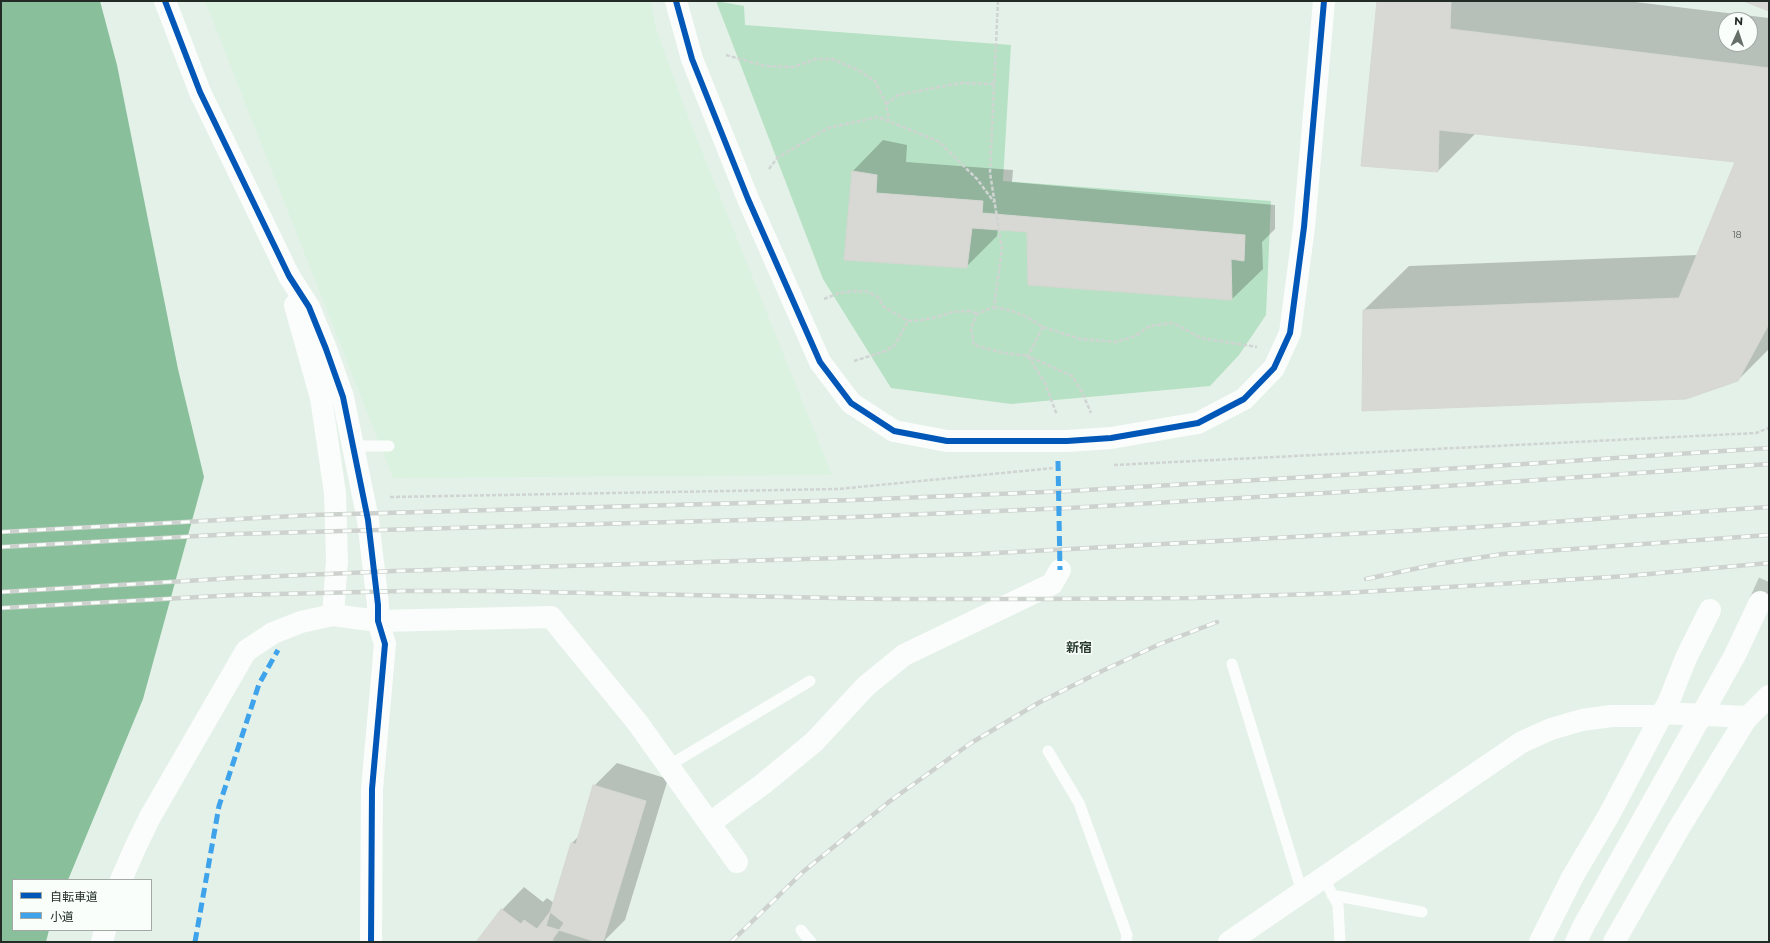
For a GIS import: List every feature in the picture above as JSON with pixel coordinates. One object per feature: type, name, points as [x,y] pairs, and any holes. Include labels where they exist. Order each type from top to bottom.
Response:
[{"type":"street","points":[[165,1],[200,92],[289,276],[309,307],[343,397],[368,520],[378,605],[378,621],[385,644],[372,789],[371,942]]},
{"type":"street","points":[[676,1],[692,59],[748,199],[820,362],[851,403],[894,431],[947,441],[1067,441],[1104,438],[1198,423],[1244,399],[1274,368],[1290,333],[1304,227],[1324,1]]},
{"type":"street","points":[[289,276],[298,316],[321,398],[336,493],[337,561],[333,615]]},
{"type":"street","points":[[328,446],[353,446]]},
{"type":"street","points":[[710,823],[763,784],[814,742],[866,686],[904,656],[1052,584],[1060,570]]},
{"type":"street","points":[[1576,942],[1584,924],[1735,655],[1760,602]]},
{"type":"street","points":[[1540,942],[1573,876],[1609,815],[1669,701],[1686,658],[1710,610]]},
{"type":"street","points":[[121,879],[134,848],[150,817],[246,651],[273,633],[300,622],[333,615],[378,621],[551,617],[637,722],[737,862]]},
{"type":"street","points":[[1614,942],[1679,828],[1769,696]]},
{"type":"street","points":[[1229,942],[1302,892],[1328,886],[1522,742],[1544,732],[1582,720],[1611,716],[1754,716]]},
{"type":"street","points":[[102,942],[105,931]]},
{"type":"lane","points":[[353,446],[389,446]]},
{"type":"lane","points":[[1232,664],[1302,892]]},
{"type":"lane","points":[[668,766],[810,681]]},
{"type":"lane","points":[[1048,751],[1079,804],[1127,935],[1126,942]]},
{"type":"lane","points":[[1328,886],[1422,912]]},
{"type":"lane","points":[[1328,886],[1338,905],[1340,942]]},
{"type":"lane","points":[[801,930],[811,942]]},
{"type":"path","points":[[994,307],[1002,249],[990,173],[998,1]]},
{"type":"path","points":[[726,55],[765,66],[794,67],[816,58],[832,59],[858,70],[875,80],[886,104],[889,120]]},
{"type":"path","points":[[886,104],[898,95],[960,83],[994,84]]},
{"type":"path","points":[[769,169],[777,158],[828,128],[878,117],[889,120],[938,141],[977,179],[995,203]]},
{"type":"path","points":[[824,299],[839,293],[855,291],[868,292],[878,297],[884,307],[908,321],[935,318],[952,312],[970,311],[977,314]]},
{"type":"path","points":[[1092,416],[1082,392],[1072,376],[1028,356],[1004,353],[974,346],[971,328],[977,314],[994,307],[1009,310],[1028,317],[1043,327],[1080,340],[1116,342],[1135,336],[1150,326],[1173,323],[1201,338],[1259,348]]},
{"type":"path","points":[[854,361],[886,350],[895,344],[908,321]]},
{"type":"path","points":[[1028,356],[1043,327]]},
{"type":"path","points":[[1028,356],[1045,383],[1057,415]]},
{"type":"path","points":[[1106,466],[1756,434],[1769,428]]},
{"type":"path","points":[[389,497],[838,489],[1058,468]]},
{"type":"shaded area","points":[[1,1],[100,1],[117,65],[178,369],[204,477],[143,699],[68,879],[12,879],[12,931],[49,931],[46,942],[1,942]]},
{"type":"shaded area","points":[[205,1],[651,1],[656,29],[687,114],[832,475],[393,478]]},
{"type":"shaded area","points":[[716,1],[744,6],[745,25],[1011,45],[1003,181],[1271,201],[1266,315],[1239,355],[1210,386],[1011,404],[891,388],[823,279]]},
{"type":"building","points":[[1377,1],[1451,1],[1450,29],[1769,68],[1769,324],[1738,381],[1686,399],[1362,411],[1363,310],[1679,298],[1735,162],[1439,130],[1438,172],[1361,166]]},
{"type":"building","points":[[1743,1],[1769,1],[1769,11]]},
{"type":"building","points":[[852,171],[877,175],[876,193],[983,201],[982,213],[1245,235],[1244,261],[1231,259],[1232,300],[1028,285],[1027,232],[972,228],[967,268],[844,260]]},
{"type":"building","points":[[593,785],[646,801],[603,942],[597,942],[546,926],[571,843],[576,844]]},
{"type":"building","points":[[501,909],[521,924],[524,920],[537,929],[550,912],[564,923],[552,940],[555,942],[476,942]]},
{"type":"tunnel","points":[[1760,602],[1769,582]]},
{"type":"railway","points":[[1,532],[312,515],[854,500],[1069,491],[1769,448]]},
{"type":"railway","points":[[1,547],[234,534],[854,517],[1069,508],[1479,484],[1769,464]]},
{"type":"railway","points":[[1,592],[236,578],[394,571],[977,554],[1479,527],[1769,507]]},
{"type":"railway","points":[[1366,579],[1438,564],[1503,554],[1769,535]]},
{"type":"railway","points":[[1,608],[236,595],[404,591],[492,591],[885,599],[1193,598],[1342,593],[1483,585],[1627,576],[1769,563]]},
{"type":"railway","points":[[731,942],[804,871],[890,801],[971,743],[1040,702],[1102,671],[1160,644],[1217,622]]},
{"type":"marked path","points":[[1058,461],[1060,570]]},
{"type":"marked path","points":[[195,942],[219,806],[259,684],[278,650]]},
{"type":"cycle path","points":[[165,1],[200,92],[289,276],[309,307],[343,397],[368,520],[378,605],[378,621],[385,644],[372,789],[371,942]]},
{"type":"cycle path","points":[[676,1],[692,59],[748,199],[820,362],[851,403],[894,431],[947,441],[1067,441],[1111,438],[1198,423],[1244,399],[1274,368],[1290,333],[1304,227],[1324,1]]},
{"type":"district","name":"新宿","points":[[1079,648]]}]
